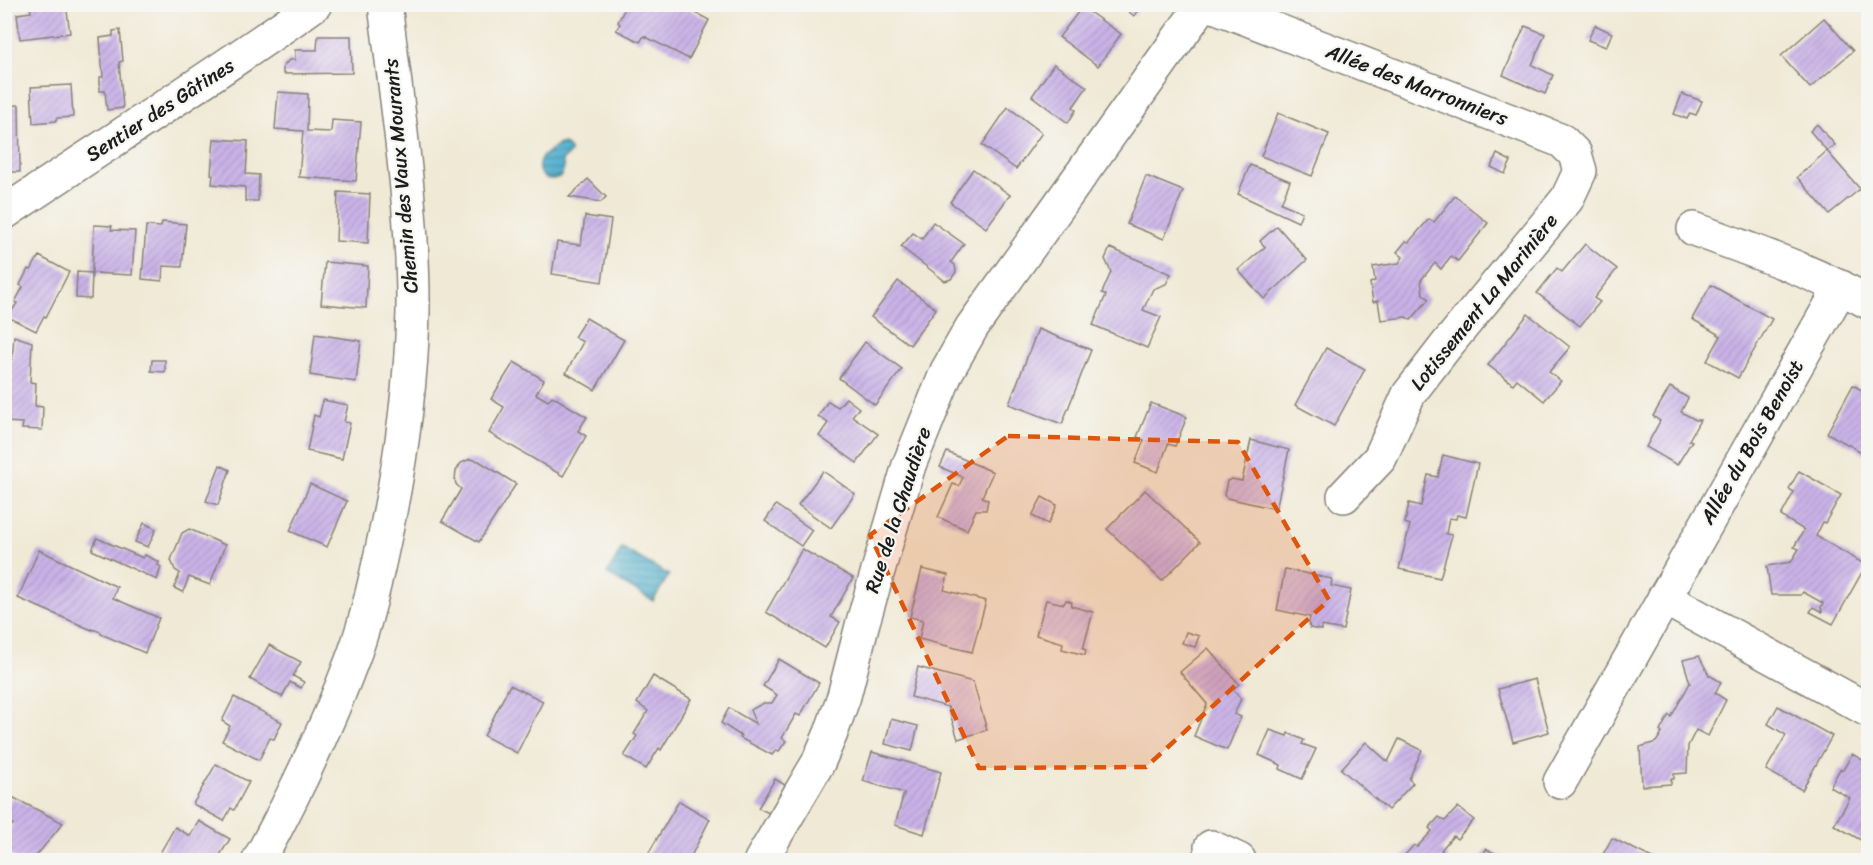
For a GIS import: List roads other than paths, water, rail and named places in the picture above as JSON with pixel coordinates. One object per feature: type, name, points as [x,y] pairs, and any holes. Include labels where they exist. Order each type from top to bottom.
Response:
[{"type":"street","name":"Sentier des Gâtines","points":[[4,213],[115,138],[236,61],[315,4]]},
{"type":"street","name":"Chemin des Vaux Mourants","points":[[259,861],[312,755],[355,653],[376,579],[392,504],[404,430],[410,377],[412,253],[385,4]]},
{"type":"street","name":"Rue de la Chaudière","points":[[761,861],[818,763],[831,733],[844,696],[909,465],[947,371],[979,318],[1203,4]]},
{"type":"street","name":"Allée des Marronniers","points":[[1209,4],[1562,141],[1575,154],[1580,171],[1567,199]]},
{"type":"street","name":"Lotissement La Marinière","points":[[1344,495],[1380,458],[1409,394],[1415,386],[1567,199]]},
{"type":"street","points":[[1694,229],[1793,266],[1855,295]]},
{"type":"street","name":"Allée du Bois Benoist","points":[[1560,782],[1664,598],[1855,295]]},
{"type":"street","points":[[1664,598],[1869,710]]},
{"type":"water","points":[[559,144],[564,144],[570,153],[562,161],[564,168],[561,176],[547,179],[540,173],[539,164],[544,155]]},
{"type":"water","points":[[622,548],[669,575],[653,601],[607,574]]}]
